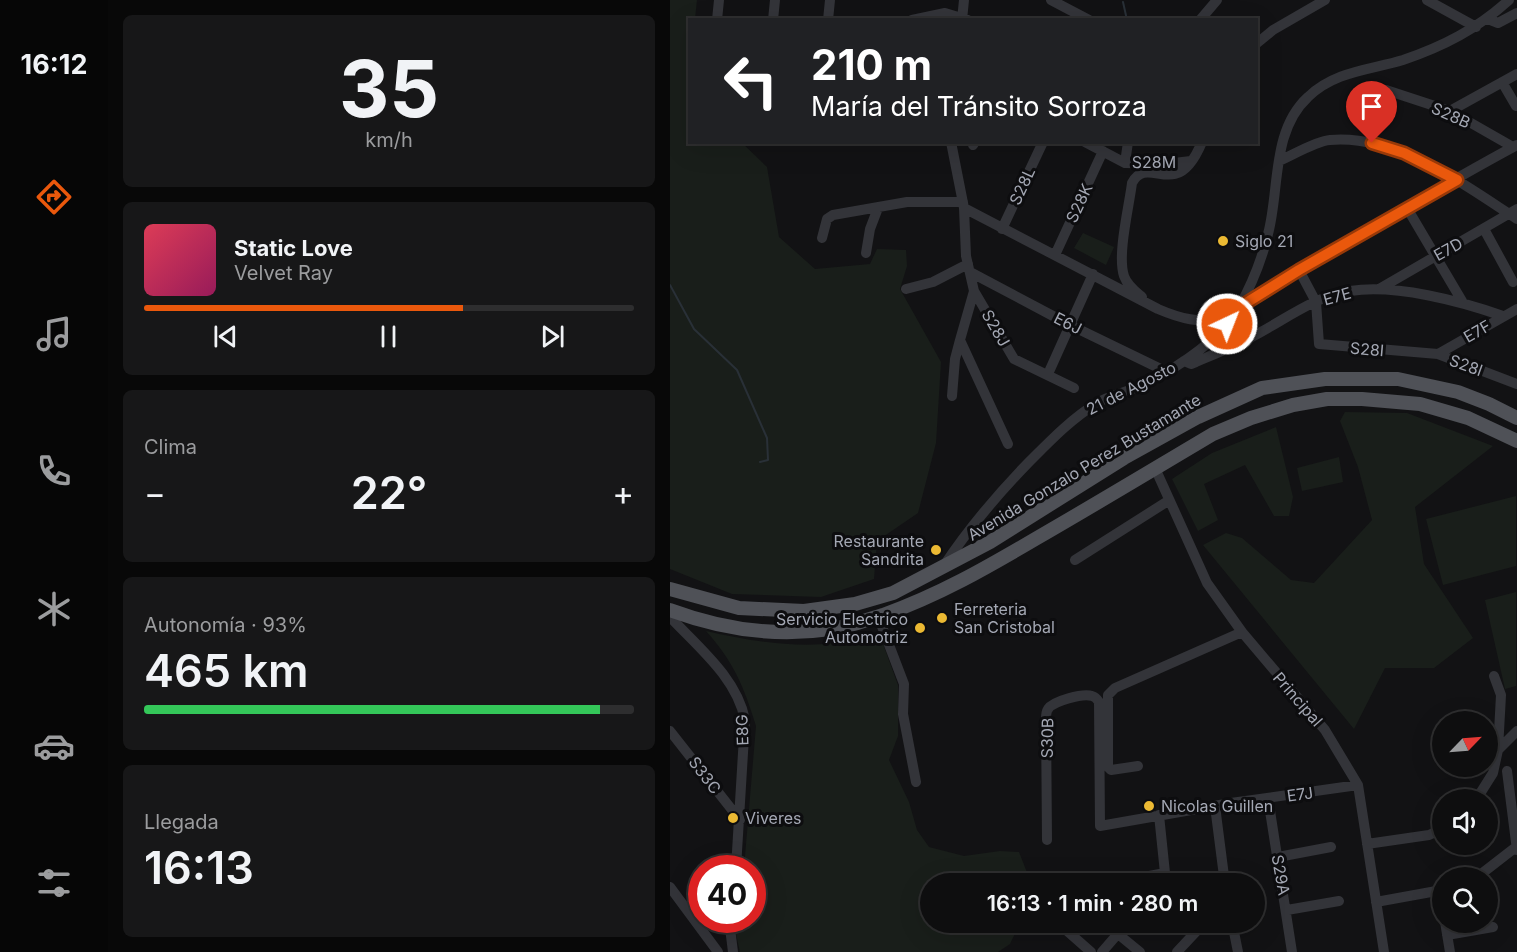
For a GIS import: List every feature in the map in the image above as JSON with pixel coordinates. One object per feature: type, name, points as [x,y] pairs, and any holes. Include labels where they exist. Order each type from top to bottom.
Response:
[{"type":"main road","name":"Avenida Gonzalo Perez Bustamante","points":[[670,589],[739,608],[804,610],[829,609],[893,593],[990,542],[1124,458],[1198,417],[1262,388],[1325,379],[1398,379],[1458,392],[1516,418]]},
{"type":"main road","points":[[670,610],[697,620],[736,629],[796,632],[832,629],[878,616],[905,607],[961,582],[1213,434],[1251,418],[1293,405],[1327,399],[1420,404],[1468,418],[1516,441]]},
{"type":"street","points":[[717,18],[720,0]]},
{"type":"street","points":[[773,18],[775,0]]},
{"type":"street","points":[[828,18],[830,0]]},
{"type":"street","points":[[964,0],[964,18]]},
{"type":"street","points":[[1051,0],[1085,18]]},
{"type":"street","points":[[1202,18],[1217,0]]},
{"type":"street","points":[[1258,42],[1273,30],[1326,0]]},
{"type":"street","points":[[1427,0],[1476,27]]},
{"type":"street","name":"21 de Agosto","points":[[942,568],[988,506],[1074,419],[1099,401],[1132,390],[1167,372],[1214,337],[1227,324],[1249,286],[1268,234],[1283,140],[1291,120],[1308,96],[1344,75],[1401,60],[1440,46],[1488,19],[1509,0]]},
{"type":"street","points":[[921,18],[945,13],[961,18]]},
{"type":"street","points":[[1488,19],[1498,23],[1516,13]]},
{"type":"street","points":[[1450,111],[1516,74]]},
{"type":"street","points":[[1502,82],[1516,106]]},
{"type":"street","name":"S28B","points":[[1386,90],[1450,111],[1515,146]]},
{"type":"street","points":[[1279,161],[1327,140],[1372,143],[1404,153],[1457,180],[1514,214]]},
{"type":"street","points":[[951,144],[964,205],[969,268],[974,291],[955,359],[952,396]]},
{"type":"street","name":"S28L","points":[[1002,229],[1042,144]]},
{"type":"street","name":"S28M","points":[[1089,144],[1125,163],[1165,164],[1191,161]]},
{"type":"street","points":[[1125,163],[1128,144]]},
{"type":"street","points":[[1158,309],[1127,283],[1122,267],[1132,183],[1135,178],[1145,172],[1173,175],[1186,168],[1201,144]]},
{"type":"street","points":[[822,238],[827,219],[833,215],[907,202],[964,205],[1002,229],[1093,274],[1118,290],[1158,309],[1184,318],[1200,320],[1223,316],[1238,308],[1299,270],[1515,146]]},
{"type":"street","name":"S28K","points":[[1055,255],[1103,151]]},
{"type":"street","points":[[866,253],[870,229],[878,208]]},
{"type":"street","points":[[1407,208],[1462,301]]},
{"type":"street","name":"E7D","points":[[1380,289],[1514,214]]},
{"type":"street","points":[[1484,229],[1513,282]]},
{"type":"street","points":[[906,289],[933,282],[969,268]]},
{"type":"street","name":"E6J","points":[[969,268],[1070,325],[1167,372]]},
{"type":"street","points":[[1299,270],[1316,302]]},
{"type":"street","points":[[1074,388],[1048,374],[1093,274]]},
{"type":"street","name":"E7E","points":[[1184,361],[1191,364],[1196,362],[1255,335],[1316,302],[1349,291],[1380,289],[1462,301],[1503,316]]},
{"type":"street","name":"S28J","points":[[974,291],[1014,359],[1048,374]]},
{"type":"street","name":"S28I","points":[[1316,302],[1319,344],[1414,353]]},
{"type":"street","name":"E7F","points":[[1438,354],[1516,309]]},
{"type":"street","points":[[960,340],[1008,444]]},
{"type":"street","name":"S28l","points":[[1414,353],[1438,354],[1515,381]]},
{"type":"street","name":"Principal","points":[[1155,468],[1207,583],[1242,632],[1325,730],[1358,785],[1384,952]]},
{"type":"street","points":[[1075,560],[1168,501]]},
{"type":"street","points":[[878,616],[904,684],[903,714],[916,782]]},
{"type":"street","name":"E8G","points":[[670,617],[725,677],[743,709],[745,720],[737,855]]},
{"type":"street","points":[[1138,766],[1111,770],[1108,767],[1108,694],[1115,688],[1242,632]]},
{"type":"street","points":[[1494,675],[1501,695],[1498,750]]},
{"type":"street","name":"S30B","points":[[1047,840],[1046,719],[1048,709],[1055,703],[1067,699],[1091,695],[1099,702],[1100,826]]},
{"type":"street","name":"S33C","points":[[670,731],[740,820]]},
{"type":"street","points":[[1498,750],[1516,731]]},
{"type":"street","points":[[1491,867],[1516,848],[1512,770]]},
{"type":"street","name":"E7J","points":[[1100,826],[1358,785]]},
{"type":"street","name":"S29A","points":[[1268,798],[1292,952]]},
{"type":"street","points":[[1215,806],[1224,873]]},
{"type":"street","points":[[1159,815],[1163,873]]},
{"type":"street","points":[[1367,844],[1432,834]]},
{"type":"street","points":[[1278,856],[1331,847]]},
{"type":"street","points":[[670,887],[718,952]]},
{"type":"street","points":[[1376,902],[1432,892]]},
{"type":"street","points":[[1287,910],[1339,902]]},
{"type":"street","points":[[731,933],[733,952]]},
{"type":"street","points":[[1069,933],[1091,952]]},
{"type":"street","points":[[1177,952],[1195,933]]},
{"type":"street","points":[[1234,933],[1238,952]]},
{"type":"street","points":[[1450,952],[1447,934],[1454,933]]},
{"type":"street","points":[[1102,952],[1118,934],[1140,952]]},
{"type":"shaded area","points":[[670,0],[697,0],[695,18],[688,18],[688,144],[743,144],[767,167],[779,237],[815,269],[870,264],[877,249],[906,250],[907,266],[900,289],[941,362],[936,443],[918,513],[877,541],[874,579],[821,597],[732,594],[670,569]]},
{"type":"shaded area","points":[[1083,233],[1114,247],[1106,265],[1074,248]]},
{"type":"shaded area","points":[[1345,412],[1407,413],[1493,446],[1415,507],[1424,564],[1473,638],[1434,668],[1385,668],[1354,729],[1203,545],[1226,533],[1242,538],[1291,580],[1314,583],[1372,520],[1358,467],[1340,421]]},
{"type":"shaded area","points":[[1276,427],[1293,497],[1289,516],[1274,516],[1245,465],[1204,484],[1218,520],[1198,531],[1172,479],[1212,453]]},
{"type":"shaded area","points":[[1339,457],[1343,482],[1302,491],[1297,468]]},
{"type":"shaded area","points":[[1516,496],[1516,566],[1443,585],[1426,519]]},
{"type":"shaded area","points":[[1516,592],[1516,686],[1505,689],[1485,600]]},
{"type":"shaded area","points":[[706,631],[771,643],[815,645],[858,639],[879,633],[898,685],[898,736],[889,760],[909,802],[917,830],[929,847],[964,856],[1000,851],[1019,852],[1027,873],[920,873],[920,933],[1015,933],[1010,944],[998,952],[740,952],[736,933],[766,933],[766,855],[745,855],[756,726],[737,676],[716,642]]},
{"type":"waterway","points":[[1123,2],[1127,18]]},
{"type":"waterway","points":[[670,285],[694,329],[737,370],[767,438],[768,460],[760,462]]},
{"type":"place","name":"Siglo 21","points":[[1223,241]]},
{"type":"place","name":"Restaurante Sandrita","points":[[936,550]]},
{"type":"place","name":"Ferreteria San Cristobal","points":[[942,618]]},
{"type":"place","name":"Servicio Electrico Automotriz","points":[[920,628]]},
{"type":"place","name":"Nicolas Guillen","points":[[1149,806]]},
{"type":"place","name":"Viveres","points":[[733,818]]},
{"type":"route","points":[[1227,324],[1238,308],[1299,270],[1457,180],[1404,153],[1372,143]]}]
